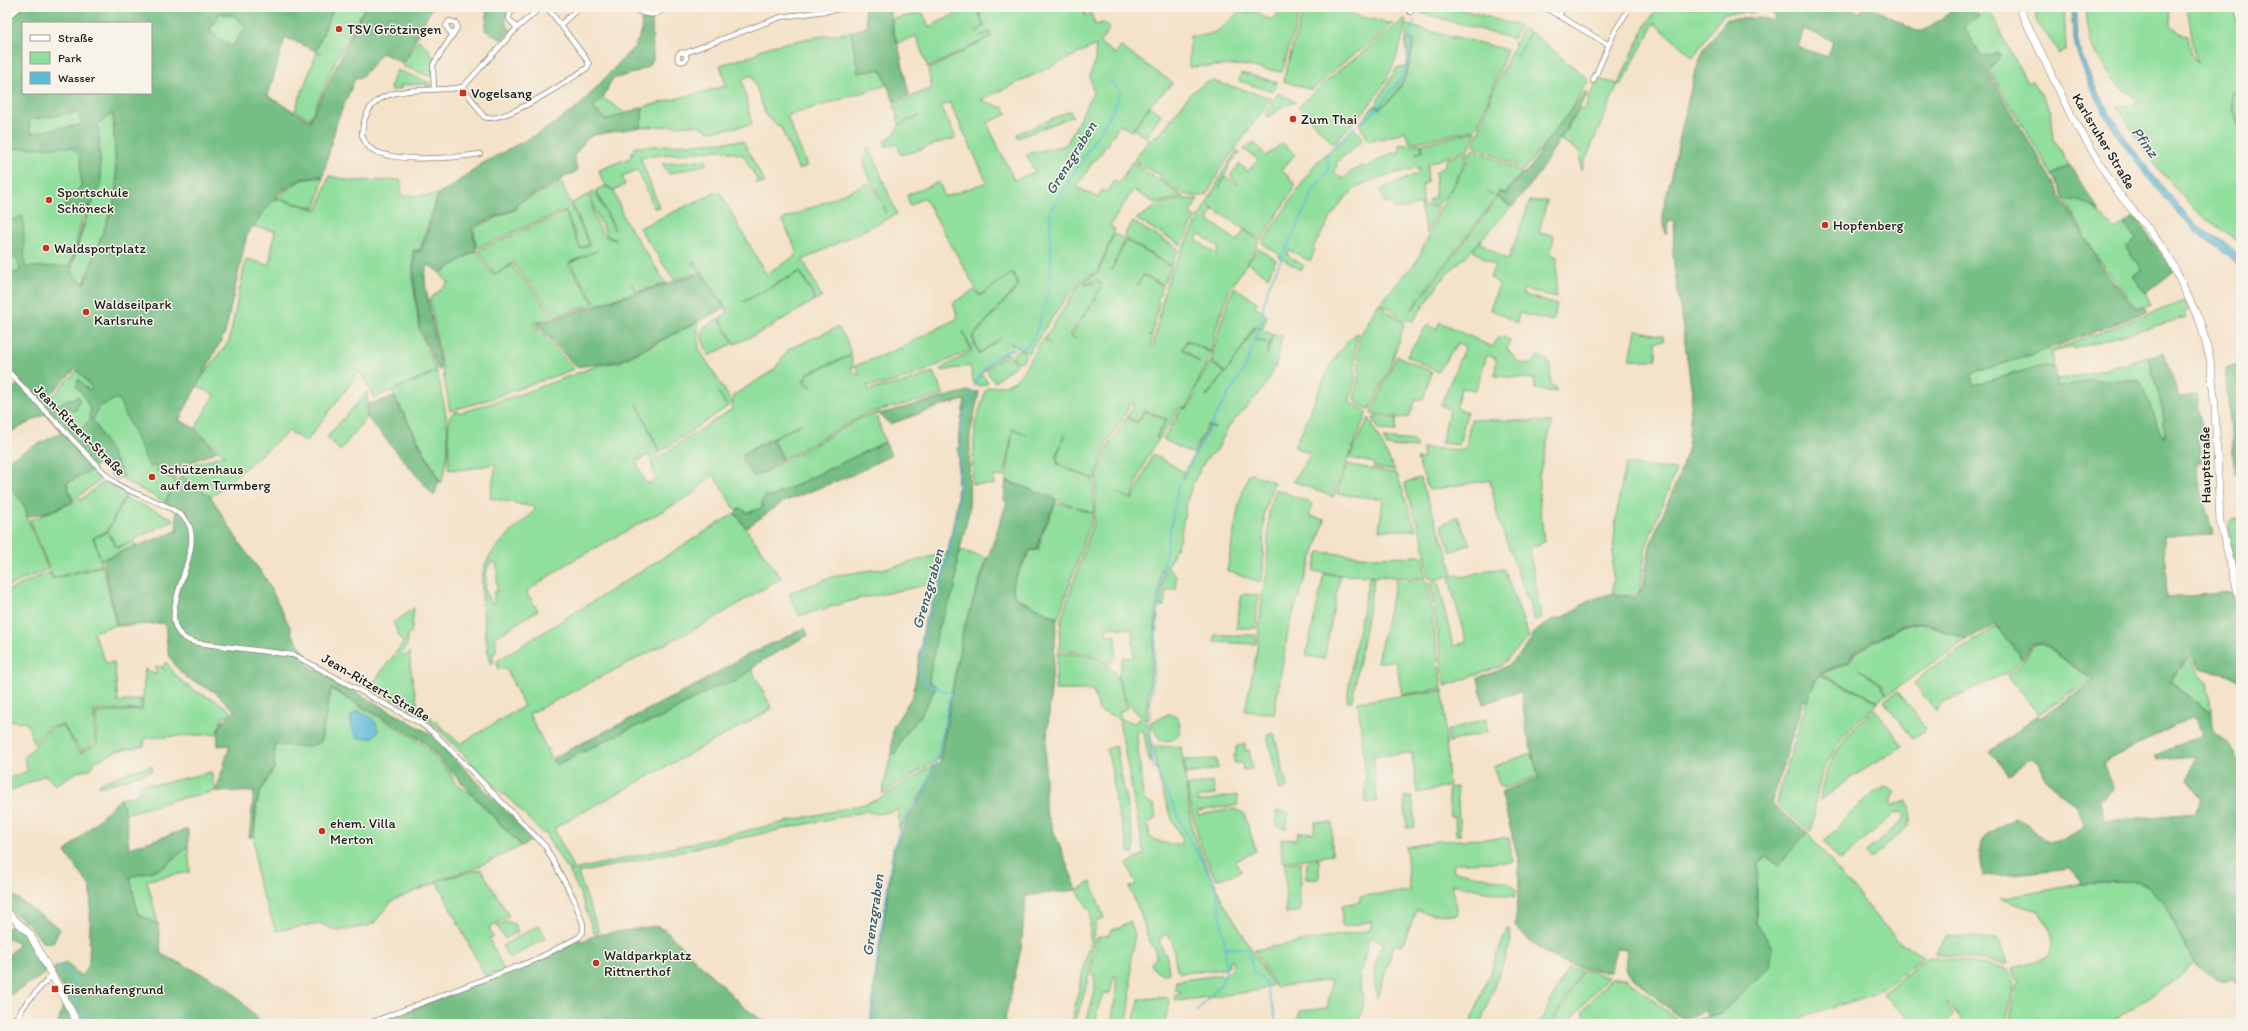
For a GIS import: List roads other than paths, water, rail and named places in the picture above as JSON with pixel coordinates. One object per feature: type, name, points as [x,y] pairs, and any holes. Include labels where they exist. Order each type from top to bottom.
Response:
[{"type":"main road","name":"Karlsruher Straße","points":[[2019,7],[2072,117],[2116,190],[2154,236],[2172,262],[2201,324]]},
{"type":"main road","name":"Hauptstraße","points":[[2201,324],[2210,359],[2216,408],[2220,522],[2241,604]]},
{"type":"main road","points":[[7,912],[30,934],[78,1024]]},
{"type":"street","points":[[7,17],[20,7]]},
{"type":"street","points":[[517,7],[510,13],[509,19],[517,28]]},
{"type":"street","points":[[480,154],[446,158],[402,156],[381,153],[372,149],[365,142],[362,135],[365,116],[378,100],[396,92],[463,87],[517,28],[541,7]]},
{"type":"street","points":[[463,87],[484,117],[488,119],[513,112],[555,89],[588,65],[585,58],[561,24],[547,7]]},
{"type":"street","points":[[561,24],[580,7]]},
{"type":"street","points":[[636,7],[638,11],[645,14],[657,14],[664,7]]},
{"type":"street","points":[[685,53],[781,18],[855,7]]},
{"type":"street","points":[[1410,12],[1414,7]]},
{"type":"street","points":[[1544,7],[1609,45]]},
{"type":"street","points":[[1559,16],[1564,7]]},
{"type":"street","points":[[1594,81],[1615,31],[1630,7]]},
{"type":"street","points":[[2237,7],[2241,27]]},
{"type":"street","points":[[434,90],[433,66],[452,35]]},
{"type":"street","name":"Jean-Ritzert-Straße","points":[[7,370],[114,482],[142,498],[174,509],[187,521],[192,534],[192,550],[174,610],[174,622],[180,634],[185,638],[198,643],[294,655],[420,723],[434,734],[542,843],[570,890],[583,924],[583,932],[579,937],[536,960],[367,1024]]},
{"type":"street","points":[[12,1024],[35,992],[52,975]]},
{"type":"water","points":[[2073,7],[2077,7],[2076,23],[2078,39],[2086,68],[2116,124],[2154,176],[2188,217],[2202,230],[2224,242],[2236,253],[2240,260],[2241,269],[2230,257],[2192,228],[2174,209],[2132,156],[2112,126],[2094,94],[2081,63],[2073,34]]},
{"type":"water","points":[[357,711],[372,718],[376,724],[378,732],[372,738],[358,738],[355,733],[351,725],[351,716]]},
{"type":"waterway","points":[[1359,124],[1371,115],[1399,81],[1406,67],[1414,21]]},
{"type":"waterway","name":"Grenzgraben","points":[[975,386],[983,370],[994,359],[1001,354],[1017,348],[1026,347],[1034,338],[1051,284],[1050,216],[1052,208],[1113,110],[1121,91],[1110,81]]},
{"type":"waterway","points":[[1149,722],[1159,601],[1178,487],[1219,410],[1245,368],[1262,322],[1263,306],[1269,285],[1315,188],[1328,170],[1327,154],[1355,126]]},
{"type":"waterway","name":"Grenzgraben","points":[[870,1024],[875,974],[893,849],[900,829],[926,788],[935,766],[951,693],[923,683],[921,677],[921,666],[926,621],[943,579],[959,511],[961,431],[973,392]]},
{"type":"waterway","points":[[1151,736],[1153,763],[1189,839]]},
{"type":"waterway","points":[[1190,841],[1216,885],[1225,948],[1226,972],[1221,984],[1196,1012]]},
{"type":"waterway","points":[[1225,948],[1248,948],[1254,973],[1266,983],[1277,1024]]},
{"type":"waterway","points":[[56,965],[69,974],[78,1003],[91,1024]]},
{"type":"place","name":"TSV Grötzingen","points":[[339,29]]},
{"type":"place","name":"Vogelsang","points":[[463,93]]},
{"type":"place","name":"Zum Thai","points":[[1293,119]]},
{"type":"place","name":"Sportschule Schöneck","points":[[49,200]]},
{"type":"place","name":"Hopfenberg","points":[[1825,225]]},
{"type":"place","name":"Waldsportplatz","points":[[46,248]]},
{"type":"place","name":"Waldseilpark Karlsruhe","points":[[86,312]]},
{"type":"place","name":"Schützenhaus auf dem Turmberg","points":[[152,477]]},
{"type":"place","name":"ehem. Villa Merton","points":[[322,831]]},
{"type":"place","name":"Waldparkplatz Rittnerthof","points":[[596,963]]},
{"type":"place","name":"Eisenhafengrund","points":[[55,989]]},
{"type":"water label","name":"Pfinz","points":[[2145,142]]}]
